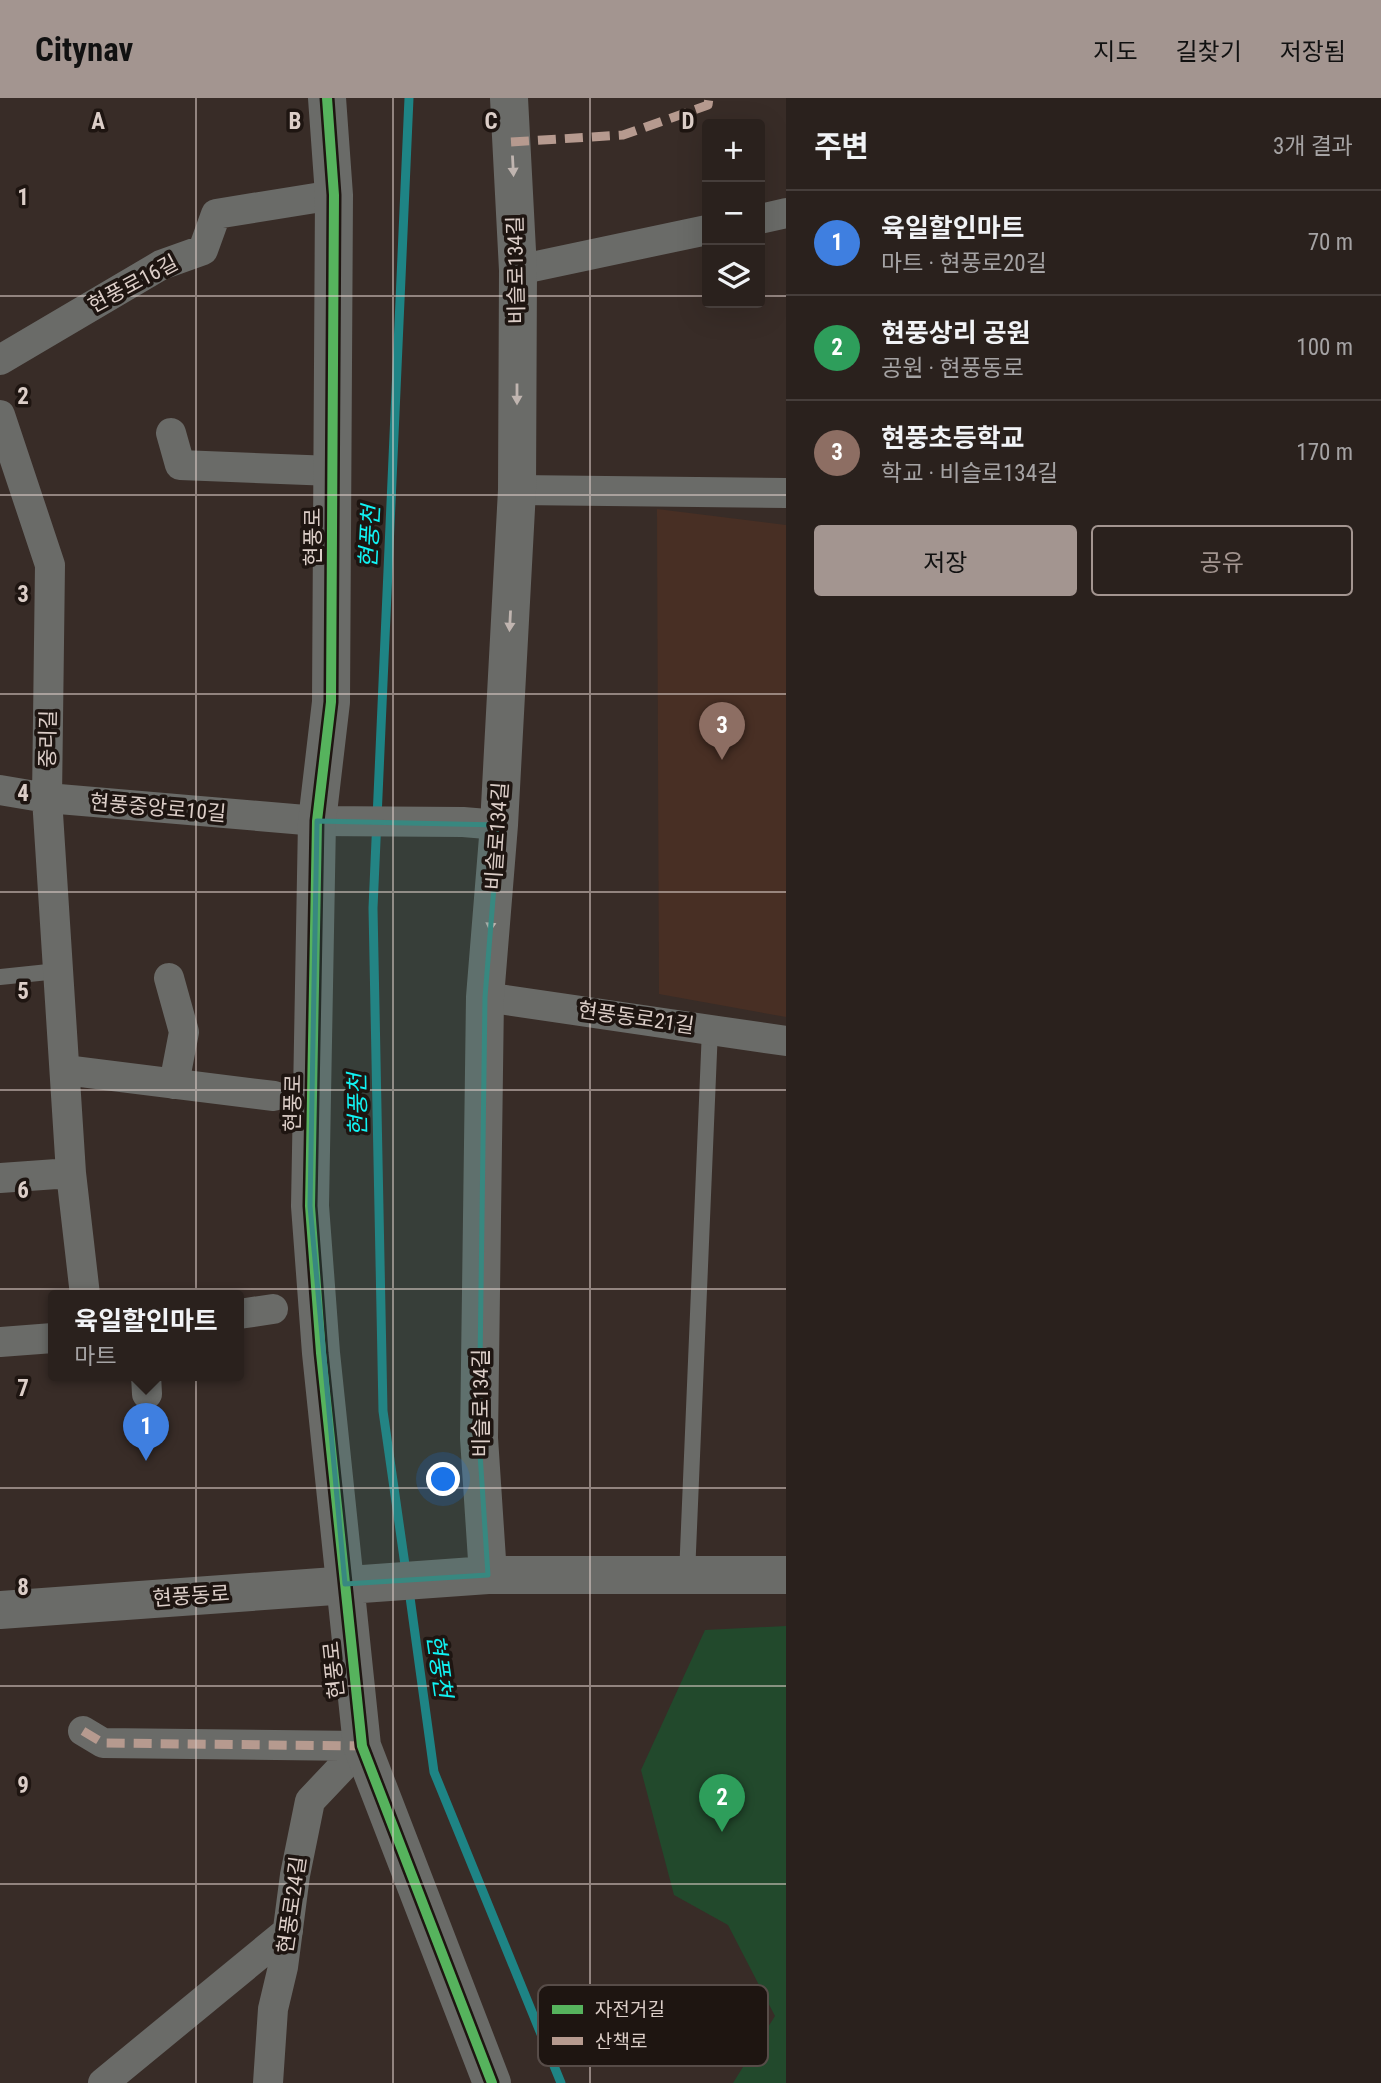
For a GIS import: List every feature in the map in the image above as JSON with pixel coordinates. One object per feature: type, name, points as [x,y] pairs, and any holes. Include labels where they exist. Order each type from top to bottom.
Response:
[{"type":"street","name":"현풍로","points":[[327,98],[334,195],[331,702],[317,821],[310,1206],[320,1347],[363,1583],[362,1746],[492,2083]]},
{"type":"street","name":"비슬로134길","points":[[477,1576],[485,997],[499,825],[517,490],[518,270],[509,98]]},
{"type":"street","name":"현풍로16길","points":[[0,360],[161,265],[203,250],[216,214],[334,195]]},
{"type":"street","points":[[765,218],[786,213]]},
{"type":"street","points":[[518,270],[702,231]]},
{"type":"street","name":"중리길","points":[[0,415],[50,565],[47,798],[71,1172],[84,1290]]},
{"type":"street","points":[[172,433],[180,465],[333,471]]},
{"type":"street","points":[[517,490],[786,493]]},
{"type":"street","name":"현풍중앙로10길","points":[[0,790],[47,798],[317,821],[463,822],[499,825]]},
{"type":"street","points":[[169,978],[184,1032],[174,1084]]},
{"type":"street","name":"현풍동로21길","points":[[485,997],[786,1041]]},
{"type":"street","points":[[65,1070],[274,1096]]},
{"type":"street","points":[[0,1178],[71,1172]]},
{"type":"street","points":[[244,1313],[273,1309]]},
{"type":"street","points":[[0,1342],[48,1338]]},
{"type":"street","points":[[477,1576],[786,1574]]},
{"type":"street","name":"현풍동로","points":[[0,1609],[477,1576]]},
{"type":"street","points":[[83,1731],[103,1743],[362,1746]]},
{"type":"street","name":"현풍로24길","points":[[268,2083],[273,2009],[283,1967],[295,1875],[310,1801],[362,1746]]},
{"type":"street","points":[[103,2083],[288,1930]]},
{"type":"lane","points":[[0,977],[58,971]]},
{"type":"lane","points":[[687,1575],[710,1029]]},
{"type":"highlighted area","points":[[317,821],[499,825],[485,997],[479,1438],[488,1575],[345,1584],[310,1206]]},
{"type":"shaded area","points":[[657,509],[786,525],[786,1017],[659,994]]},
{"type":"green space","points":[[786,1626],[786,2083],[733,2083],[744,2066],[768,2066],[768,2027],[775,2016],[768,2002],[768,1985],[759,1985],[728,1925],[674,1895],[641,1770],[705,1630]]},
{"type":"waterway","name":"현풍천","points":[[406,1572],[383,1411],[373,908],[409,98]]},
{"type":"waterway","name":"현풍천","points":[[409,1590],[434,1772],[538,2027]]},
{"type":"waterway","name":"현풍천","points":[[554,2066],[561,2083]]},
{"type":"marked path","points":[[511,142],[623,135],[708,105],[709,98]]},
{"type":"marked path","points":[[83,1731],[103,1743],[362,1746]]},
{"type":"cycle path","points":[[327,98],[334,195],[331,702],[317,821],[310,1206],[321,1353],[362,1746],[492,2083]]},
{"type":"place","name":"현풍초등학교","points":[[722,760]]},
{"type":"place","name":"육일할인마트","points":[[146,1461]]},
{"type":"place","name":"현풍상리 공원","points":[[722,1832]]}]
